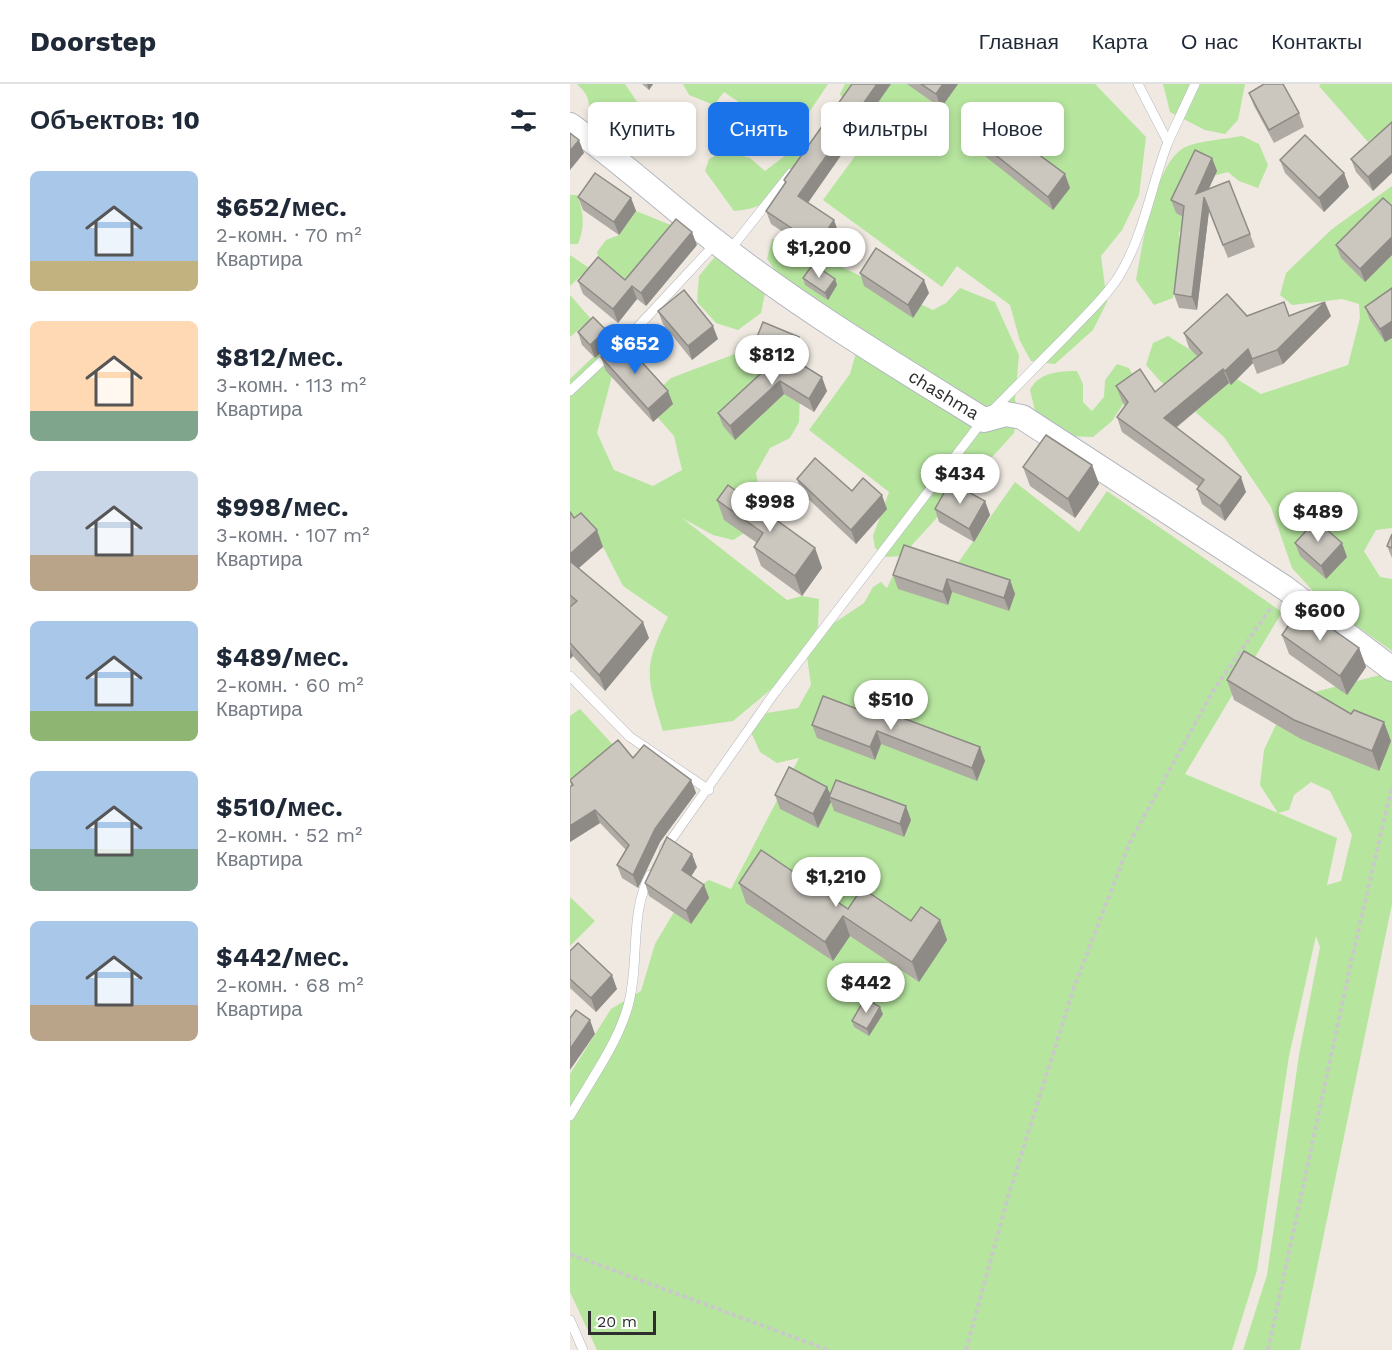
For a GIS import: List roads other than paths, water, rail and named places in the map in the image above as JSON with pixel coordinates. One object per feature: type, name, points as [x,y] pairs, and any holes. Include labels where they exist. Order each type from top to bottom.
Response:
[{"type":"street","name":"сhashma","points":[[570,125],[610,153],[723,247],[827,324],[984,420],[1006,414],[1022,417],[1285,588],[1392,669]]},
{"type":"lane","points":[[1138,84],[1168,142]]},
{"type":"lane","points":[[570,1116],[620,1029],[628,1005],[635,967],[639,910],[647,881],[658,860],[709,790],[772,695],[984,420],[1098,303],[1119,276],[1142,227],[1156,172],[1195,84]]},
{"type":"lane","points":[[570,391],[723,247],[795,168]]},
{"type":"lane","points":[[570,676],[630,737],[709,790]]},
{"type":"lane","points":[[570,1320],[583,1350]]}]
